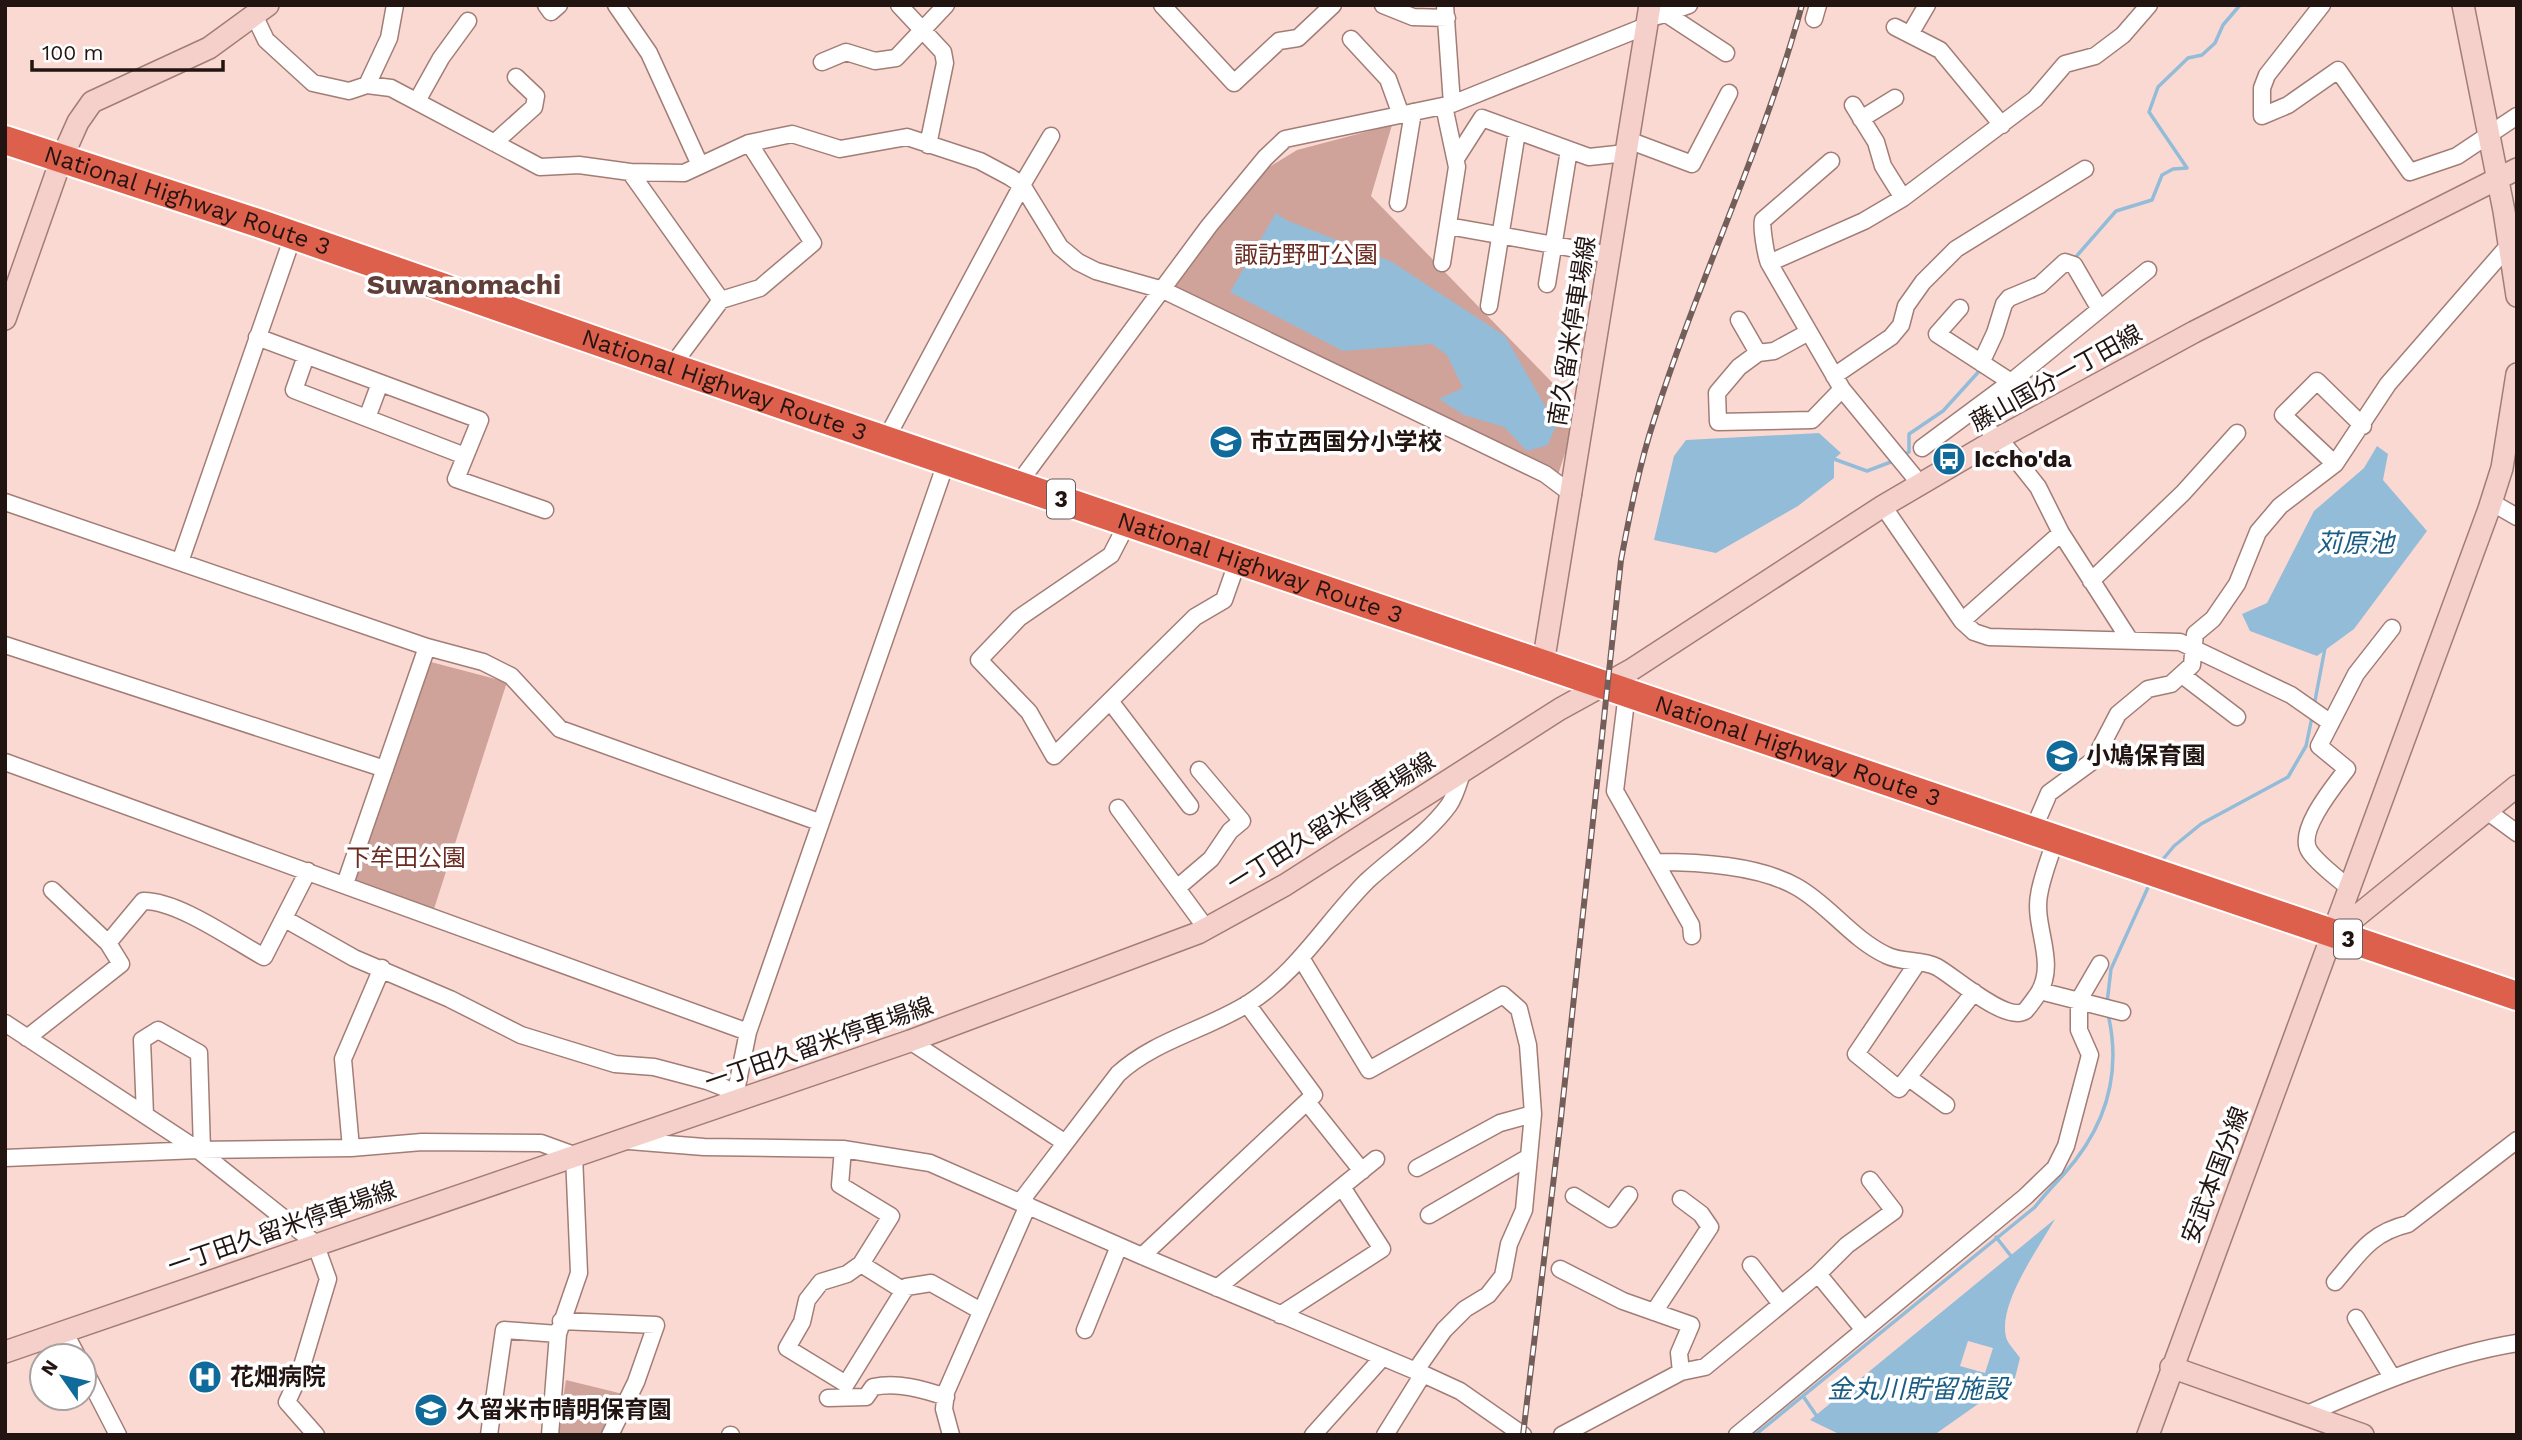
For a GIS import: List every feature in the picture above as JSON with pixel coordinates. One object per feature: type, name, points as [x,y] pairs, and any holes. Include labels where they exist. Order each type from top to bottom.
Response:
[{"type":"highway","name":"National Highway Route 3","points":[[5,140],[2517,996]]},
{"type":"main road","points":[[2463,5],[2512,249],[2517,296]]},
{"type":"main road","points":[[5,319],[61,160],[78,122],[92,102],[209,48],[261,11]]},
{"type":"main road","name":"南久留米停車場線","points":[[1543,664],[1573,495],[1628,146],[1652,16]]},
{"type":"main road","name":"藤山国分一丁田線","points":[[1614,688],[1631,670],[1883,506],[1997,439],[2194,332],[2517,169]]},
{"type":"main road","name":"安武本国分線","points":[[2148,1435],[2171,1367],[2354,882],[2491,502],[2502,468],[2517,374]]},
{"type":"main road","name":"一丁田久留米停車場線","points":[[5,1352],[315,1243],[910,1041],[1206,928],[1285,885],[1463,770],[1614,688]]},
{"type":"main road","points":[[2334,934],[2517,786]]},
{"type":"main road","points":[[2354,882],[2392,887]]},
{"type":"main road","points":[[2171,1367],[2363,1435]]},
{"type":"street","points":[[368,85],[389,38],[395,5]]},
{"type":"street","points":[[547,5],[551,12],[559,5]]},
{"type":"street","points":[[616,5],[649,53],[700,165]]},
{"type":"street","points":[[899,5],[943,52],[944,63],[928,145]]},
{"type":"street","points":[[822,61],[846,52],[875,61],[896,58],[946,5]]},
{"type":"street","points":[[1162,5],[1234,83],[1279,41],[1298,38],[1333,5]]},
{"type":"street","points":[[1383,5],[1413,16],[1446,12],[1448,105],[1457,157],[1442,263]]},
{"type":"street","points":[[1018,484],[1238,189],[1285,139],[1448,105],[1652,16],[1689,5]]},
{"type":"street","points":[[1927,5],[1902,31],[1940,50],[2002,125]]},
{"type":"street","points":[[1769,262],[1864,221],[1903,198],[2035,99],[2066,65],[2095,56],[2123,35],[2149,5]]},
{"type":"street","points":[[2322,5],[2267,75],[2262,88],[2262,116],[2288,105],[2338,70],[2410,172],[2457,156],[2517,116]]},
{"type":"street","points":[[261,11],[266,40],[313,83],[349,91],[368,85],[391,88],[540,167],[579,165],[630,172],[684,173],[749,143],[792,134],[839,149],[907,137],[980,161],[1022,185],[1060,247],[1078,262],[1096,271],[1163,290],[1545,474],[1573,495]]},
{"type":"street","points":[[1652,16],[1726,53]]},
{"type":"street","points":[[417,101],[441,58],[468,21]]},
{"type":"street","points":[[1351,39],[1388,79],[1407,113],[1398,203]]},
{"type":"street","points":[[494,143],[534,107],[537,96],[516,77]]},
{"type":"street","points":[[1457,157],[1482,118],[1589,157],[1628,146],[1692,164],[1729,93]]},
{"type":"street","points":[[1895,98],[1857,112],[1875,142],[1883,166],[1903,198]]},
{"type":"street","points":[[1489,306],[1517,132]]},
{"type":"street","points":[[886,439],[1051,136]]},
{"type":"street","points":[[671,367],[721,300],[760,288],[813,243],[749,143]]},
{"type":"street","points":[[1547,284],[1569,150]]},
{"type":"street","points":[[1831,161],[1763,220],[1761,226],[1767,242],[1765,254],[1807,333],[1838,382],[1921,485]]},
{"type":"street","points":[[1807,333],[1774,351],[1758,353],[1739,367],[1717,393],[1718,422],[1812,420],[1838,382],[1891,337],[1901,325],[1906,306],[1923,282],[1956,249],[2085,169]]},
{"type":"street","points":[[630,172],[721,300]]},
{"type":"street","points":[[1448,226],[1610,254]]},
{"type":"street","points":[[180,562],[293,236]]},
{"type":"street","points":[[1656,862],[1702,862],[1749,871],[1796,886],[1886,956],[1935,965],[1994,1006],[2014,1013],[2025,1011],[2040,991],[2046,967],[2045,946],[2038,919],[2049,793],[2094,760],[2118,714],[2148,689],[2171,684],[2192,665],[2195,634],[2213,619],[2236,584],[2258,532],[2280,506],[2334,464],[2363,426],[2388,384],[2512,249]]},
{"type":"street","points":[[1981,363],[1995,333],[2004,304],[2017,293],[2040,285],[2065,262],[2074,265],[2099,308]]},
{"type":"street","points":[[1922,448],[2011,382],[2148,270]]},
{"type":"street","points":[[1960,308],[1937,334],[2011,382]]},
{"type":"street","points":[[1739,320],[1758,353]]},
{"type":"street","points":[[257,337],[480,420],[456,479],[545,510]]},
{"type":"street","points":[[306,356],[294,390],[465,456]]},
{"type":"street","points":[[2334,464],[2283,415],[2317,381],[2363,426]]},
{"type":"street","points":[[367,418],[380,383]]},
{"type":"street","points":[[1977,408],[1997,439],[2038,487],[2061,533],[2129,639]]},
{"type":"street","points":[[2091,581],[2183,494],[2236,433]]},
{"type":"street","points":[[734,1101],[748,1032],[819,821],[947,460]]},
{"type":"street","points":[[5,502],[427,648],[483,662],[511,676],[560,729],[819,821]]},
{"type":"street","points":[[2491,502],[2517,517]]},
{"type":"street","points":[[1883,506],[1962,621],[1974,632],[1990,637],[2129,639],[2192,645],[2291,695],[2331,723]]},
{"type":"street","points":[[1128,522],[1111,555],[1019,618],[979,660],[1030,712],[1054,756],[1195,617],[1224,600],[1238,559]]},
{"type":"street","points":[[1962,621],[2061,533]]},
{"type":"street","points":[[2354,882],[2308,850],[2306,840],[2319,806],[2347,769],[2319,746],[2356,674],[2392,628]]},
{"type":"street","points":[[5,645],[385,769]]},
{"type":"street","points":[[345,884],[427,648]]},
{"type":"street","points":[[2182,675],[2237,717]]},
{"type":"street","points":[[1614,688],[1615,791],[1691,925],[1692,936]]},
{"type":"street","points":[[1110,701],[1190,806]]},
{"type":"street","points":[[5,762],[748,1032]]},
{"type":"street","points":[[1177,888],[1211,859],[1230,831],[1242,821],[1199,770]]},
{"type":"street","points":[[951,1435],[944,1409],[946,1396],[1025,1203],[1064,1142],[1118,1074],[1134,1059],[1247,1004],[1301,958],[1367,882],[1450,803],[1463,770]]},
{"type":"street","points":[[1118,808],[1206,928]]},
{"type":"street","points":[[2487,811],[2517,834]]},
{"type":"street","points":[[107,943],[143,901],[156,901],[176,909],[264,957],[308,870]]},
{"type":"street","points":[[27,1038],[121,964],[107,943],[51,890]]},
{"type":"street","points":[[285,919],[354,958],[382,968],[521,1035],[615,1064],[654,1067],[706,1081],[725,1088],[734,1101]]},
{"type":"street","points":[[1301,958],[1369,1070],[1503,995],[1519,1009],[1528,1045],[1532,1114],[1524,1210],[1509,1244],[1503,1276],[1488,1295],[1465,1309],[1444,1330],[1385,1435]]},
{"type":"street","points":[[1918,962],[1856,1054],[1899,1089],[1974,992]]},
{"type":"street","points":[[1737,1435],[2025,1197],[2055,1168],[2066,1146],[2090,1055],[2079,1030],[2079,1000],[2100,964]]},
{"type":"street","points":[[351,1148],[343,1059],[382,968]]},
{"type":"street","points":[[2040,991],[2122,1012]]},
{"type":"street","points":[[1142,1256],[1314,1095],[1247,1004]]},
{"type":"street","points":[[5,1023],[200,1150],[315,1243],[328,1279],[299,1376],[287,1402],[316,1435]]},
{"type":"street","points":[[145,1115],[142,1040],[158,1030],[200,1053],[200,1150]]},
{"type":"street","points":[[910,1041],[1064,1142]]},
{"type":"street","points":[[1909,1078],[1946,1105]]},
{"type":"street","points":[[1307,1102],[1362,1171]]},
{"type":"street","points":[[1418,1168],[1500,1123],[1532,1114]]},
{"type":"street","points":[[619,1140],[704,1147],[843,1149],[930,1163],[1280,1315],[1420,1372],[1460,1391],[1523,1435]]},
{"type":"street","points":[[2335,1282],[2373,1237],[2386,1229],[2408,1224],[2517,1140]]},
{"type":"street","points":[[5,1158],[200,1150],[351,1148],[422,1142],[541,1143],[574,1155],[579,1273],[559,1327],[550,1435]]},
{"type":"street","points":[[843,1149],[840,1185],[891,1216],[861,1264],[847,1274],[821,1282],[807,1300],[802,1322],[787,1348],[846,1384],[906,1287],[932,1283],[981,1311]]},
{"type":"street","points":[[1429,1215],[1529,1157]]},
{"type":"street","points":[[1217,1288],[1376,1159]]},
{"type":"street","points":[[1562,1435],[1681,1372],[1705,1367],[1818,1274],[1847,1245],[1894,1211],[1870,1180]]},
{"type":"street","points":[[1280,1315],[1382,1249],[1342,1187]]},
{"type":"street","points":[[1574,1196],[1611,1219],[1629,1195]]},
{"type":"street","points":[[1654,1312],[1710,1227],[1701,1214],[1681,1199]]},
{"type":"street","points":[[1085,1330],[1119,1246]]},
{"type":"street","points":[[861,1264],[904,1291]]},
{"type":"street","points":[[1751,1265],[1781,1304]]},
{"type":"street","points":[[1560,1269],[1623,1301],[1691,1325],[1679,1353],[1681,1372]]},
{"type":"street","points":[[1818,1274],[1864,1330]]},
{"type":"street","points":[[2356,1318],[2392,1377]]},
{"type":"street","points":[[489,1435],[504,1330],[656,1325],[636,1382],[610,1435]]},
{"type":"street","points":[[65,1333],[70,1342]]},
{"type":"street","points":[[2305,1415],[2392,1377],[2487,1348],[2517,1343]]},
{"type":"street","points":[[1313,1435],[1383,1357]]},
{"type":"street","points":[[828,1398],[866,1397],[873,1387],[899,1389],[910,1385],[946,1396]]},
{"type":"street","points":[[98,1397],[118,1435]]},
{"type":"green space","name":"諏訪野町公園","points":[[1392,125],[1371,196],[1579,410],[1557,478],[1167,284],[1256,175],[1297,150]]},
{"type":"green space","name":"下牟田公園","points":[[431,662],[507,682],[433,912],[354,883]]},
{"type":"green space","points":[[566,1380],[623,1394],[604,1435],[557,1435]]},
{"type":"water","points":[[1276,213],[1286,220],[1392,262],[1505,336],[1556,425],[1548,445],[1527,451],[1504,427],[1464,415],[1439,399],[1463,388],[1447,355],[1432,344],[1343,351],[1230,292]]},
{"type":"water","points":[[1819,433],[1841,453],[1834,459],[1834,478],[1798,506],[1716,553],[1654,540],[1674,456],[1686,440]]},
{"type":"water","name":"苅原池","points":[[2377,446],[2388,454],[2383,480],[2427,531],[2354,629],[2317,656],[2250,631],[2242,614],[2267,603],[2314,511],[2364,468]]},
{"type":"water","name":"金丸川貯留施設","points":[[2055,1219],[2021,1278],[2007,1311],[2007,1340],[2020,1358],[2015,1378],[1934,1435],[1841,1435],[1810,1420]],"holes":[[[1968,1341],[1993,1348],[1985,1373],[1960,1366]]]},
{"type":"waterway","points":[[2074,259],[2116,211],[2152,200],[2162,175],[2173,169],[2187,168],[2149,112],[2158,87],[2188,58],[2202,55],[2215,43],[2223,25],[2240,5]]},
{"type":"waterway","points":[[1902,456],[1909,452],[1909,434],[1943,411],[1982,368]]},
{"type":"waterway","points":[[1834,459],[1867,471],[1896,460]]},
{"type":"waterway","points":[[2314,706],[2325,648]]},
{"type":"waterway","points":[[2159,864],[2174,846],[2201,824],[2288,777],[2306,746],[2312,717]]},
{"type":"waterway","points":[[2107,1003],[2111,969],[2150,883]]},
{"type":"waterway","points":[[1755,1435],[2035,1207],[2064,1174],[2090,1138],[2107,1099],[2113,1058],[2108,1014]]},
{"type":"waterway","points":[[1996,1237],[2011,1256]]},
{"type":"waterway","points":[[1803,1396],[1816,1415]]},
{"type":"railway","points":[[1523,1435],[1561,1118],[1624,542],[1639,472],[1671,368],[1769,110],[1802,5]]},
{"type":"place","name":"市立西国分小学校","points":[[1226,442]]},
{"type":"place","name":"Iccho'da","points":[[1949,459]]},
{"type":"place","name":"小鳩保育園","points":[[2062,756]]},
{"type":"place","name":"花畑病院","points":[[205,1377]]},
{"type":"place","name":"久留米市晴明保育園","points":[[431,1410]]},
{"type":"district","name":"Suwanomachi","points":[[464,284]]}]
